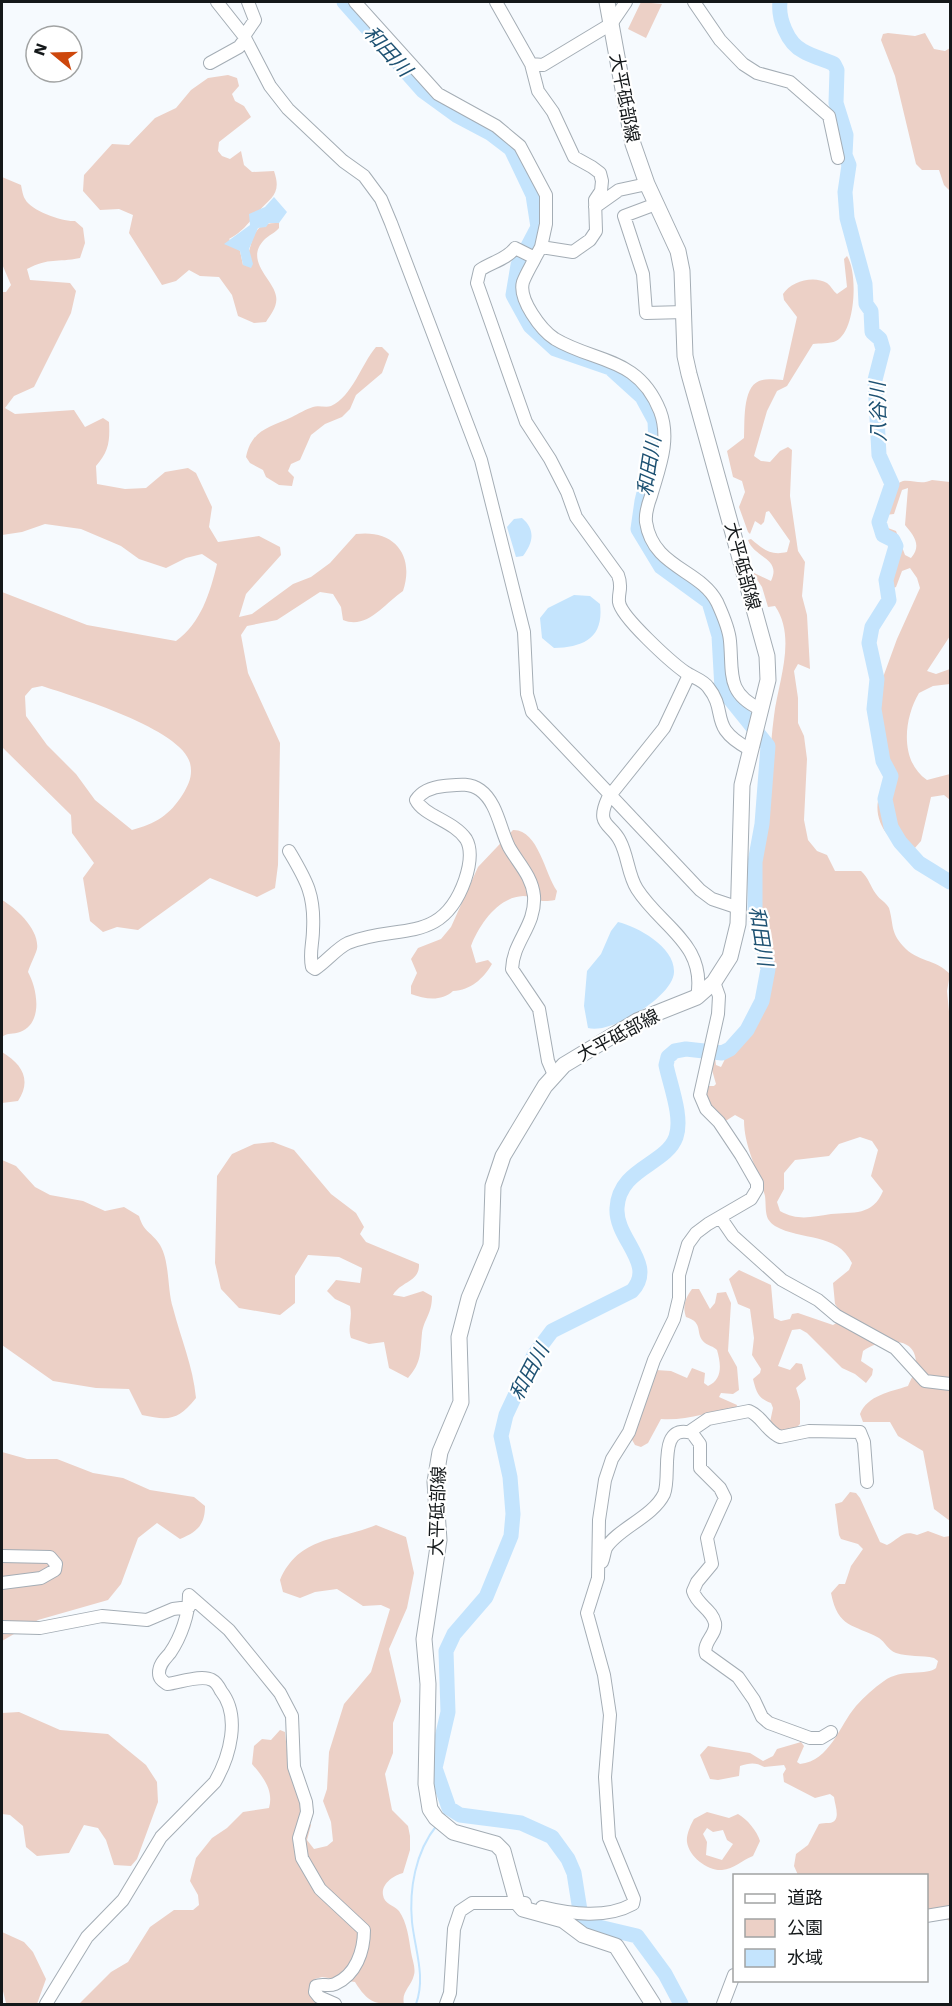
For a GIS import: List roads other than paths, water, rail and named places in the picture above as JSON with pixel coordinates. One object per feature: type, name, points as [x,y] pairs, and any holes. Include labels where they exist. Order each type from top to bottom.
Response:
[{"type":"main road","name":"大平砥部線","points":[[517,1902],[503,1851],[496,1845],[453,1832],[436,1818],[430,1809],[426,1784],[428,1684],[425,1625],[439,1540],[437,1466],[440,1452],[461,1402],[459,1337],[469,1298],[491,1246],[496,1171],[513,1137],[554,1075],[598,1042],[637,1021],[697,997],[714,982],[730,957],[738,924],[740,804],[749,749],[768,680],[767,656],[685,356],[685,288],[678,251],[647,183],[626,115],[607,2]]},
{"type":"main road","points":[[517,1902],[527,1912],[563,1920],[584,1935],[616,1946],[653,2004]]},
{"type":"street","points":[[217,2],[244,38],[270,86],[288,109],[343,161],[364,176],[381,199],[480,460],[524,632],[527,694],[532,712],[700,890],[712,899],[739,908]]},
{"type":"street","points":[[210,63],[239,47],[255,20],[248,2]]},
{"type":"street","points":[[355,2],[438,94],[496,126],[520,146],[546,195],[546,224],[538,252],[522,291],[524,301],[539,325],[555,339],[605,357],[640,380],[659,410],[664,431],[664,448],[646,511],[648,529],[665,558],[683,573],[703,583],[716,600],[730,637],[735,689],[741,698],[760,709]]},
{"type":"street","points":[[496,2],[531,64],[538,91],[553,112],[574,157],[600,173],[602,181],[595,207],[596,231],[590,240],[573,252],[538,252],[515,248],[509,256],[494,260],[480,270],[477,283],[505,367],[526,422],[550,459],[576,517],[618,575],[622,587],[619,602],[623,612],[652,644],[689,675],[708,686],[723,731],[749,749]]},
{"type":"street","points":[[531,64],[543,65],[611,24],[626,2]]},
{"type":"street","points":[[694,2],[720,40],[743,64],[757,73],[790,82],[829,116],[838,158]]},
{"type":"street","points":[[595,207],[619,190],[647,183]]},
{"type":"street","points":[[656,204],[624,216],[643,274],[646,313],[685,312]]},
{"type":"street","points":[[689,675],[664,728],[603,810],[607,828],[620,840],[635,886],[649,907],[688,945],[700,981],[697,997]]},
{"type":"street","points":[[289,851],[300,867],[314,901],[313,932],[309,955],[312,967],[315,969],[345,944],[420,928],[440,918],[450,909],[459,897],[468,870],[470,856],[467,840],[455,827],[420,807],[416,800],[420,795],[437,787],[465,784],[480,790],[493,808],[509,846],[530,880],[534,896],[533,918],[516,947],[512,969],[539,1009],[548,1060],[554,1075]]},
{"type":"street","points":[[599,1565],[599,1520],[608,1469],[628,1432],[654,1360],[674,1319],[679,1298],[679,1275],[688,1244],[696,1233],[751,1199],[757,1183],[719,1122],[706,1109],[700,1095],[718,1014],[719,996],[714,982]]},
{"type":"street","points":[[720,1217],[733,1236],[782,1280],[818,1300],[837,1316],[896,1348],[920,1377],[934,1383],[951,1384]]},
{"type":"street","points":[[689,1432],[708,1419],[749,1411],[755,1413],[768,1430],[780,1437],[809,1431],[860,1432],[864,1442],[867,1482]]},
{"type":"street","points":[[446,2004],[450,1993],[454,1929],[460,1911],[472,1903],[517,1902],[576,1914],[620,1910],[633,1904],[633,1890],[621,1870],[609,1838],[605,1808],[605,1777],[610,1715],[604,1675],[588,1613],[599,1565],[607,1548],[658,1503],[666,1489],[666,1458],[670,1442],[681,1431],[689,1432],[697,1438],[700,1444],[700,1468],[720,1488],[725,1498],[707,1538],[712,1564],[697,1582],[693,1592],[696,1599],[709,1611],[714,1621],[714,1631],[705,1646],[706,1654],[738,1677],[754,1700],[762,1717],[769,1724],[810,1738],[821,1738],[831,1732]]},
{"type":"street","points":[[2,1556],[50,1557],[56,1564],[55,1570],[41,1578],[2,1583]]},
{"type":"street","points":[[46,2004],[87,1937],[123,1900],[161,1838],[221,1772],[230,1746],[232,1717],[229,1701],[213,1681],[203,1678],[166,1684],[160,1678],[162,1662],[179,1636],[189,1606],[189,1595],[221,1622],[279,1693],[292,1716],[294,1767],[306,1802],[307,1812],[299,1838],[302,1858],[320,1889],[364,1930],[362,1950],[352,1972],[334,1985],[316,1986],[315,1992],[319,1997],[335,2004]]},
{"type":"street","points":[[2,1627],[40,1628],[102,1616],[147,1620],[173,1609],[189,1606]]},
{"type":"street","points":[[928,1916],[951,1912]]},
{"type":"street","points":[[723,2004],[733,1980]]},
{"type":"water","points":[[274,197],[287,212],[279,223],[269,223],[266,227],[258,228],[249,249],[253,264],[251,268],[243,265],[240,251],[224,244],[250,225],[249,214],[265,207]]},
{"type":"water","points":[[522,518],[529,527],[532,537],[523,556],[516,557],[507,527],[514,519]]},
{"type":"water","points":[[574,595],[590,596],[600,604],[599,625],[595,633],[583,643],[554,648],[542,638],[540,618],[548,608]]},
{"type":"water","points":[[618,922],[635,928],[654,939],[668,954],[673,963],[674,972],[664,992],[639,1012],[611,1026],[598,1029],[588,1028],[584,1006],[587,971],[601,954],[611,931]]},
{"type":"waterway","name":"和田川","points":[[344,2],[423,91],[456,115],[490,133],[511,149],[533,195],[538,227],[518,265],[513,295],[530,326],[555,349],[610,368],[642,397],[655,421],[656,444],[642,501],[638,529],[661,567],[709,602],[719,636],[722,689],[768,746],[762,824],[755,862],[755,910],[768,969],[762,1001],[747,1030],[730,1049],[722,1053],[686,1049],[675,1051],[668,1057],[666,1065],[678,1120],[676,1137],[663,1154],[634,1175],[626,1184],[617,1208],[622,1230],[638,1261],[640,1271],[638,1281],[632,1291],[552,1331],[534,1355],[506,1415],[501,1436],[510,1477],[513,1514],[511,1536],[486,1597],[454,1634],[446,1651],[448,1712],[435,1768],[449,1808],[460,1815],[521,1823],[552,1837],[568,1859],[574,1873],[582,1923],[637,1936],[665,1974],[681,2004]]},
{"type":"waterway","name":"八谷川","points":[[780,2],[782,22],[792,42],[807,53],[834,64],[837,70],[836,103],[846,135],[845,155],[849,165],[845,192],[847,218],[865,284],[866,304],[871,311],[872,332],[880,339],[883,349],[875,380],[879,455],[892,484],[879,522],[883,535],[893,540],[896,546],[886,580],[889,600],[872,627],[869,643],[877,679],[874,709],[883,761],[891,776],[885,799],[891,827],[900,842],[919,863],[950,882]]},
{"type":"waterway","points":[[443,1816],[449,1808]]},
{"type":"waterway","points":[[416,2004],[420,1974],[411,1910],[413,1884],[423,1847],[437,1825]]}]
